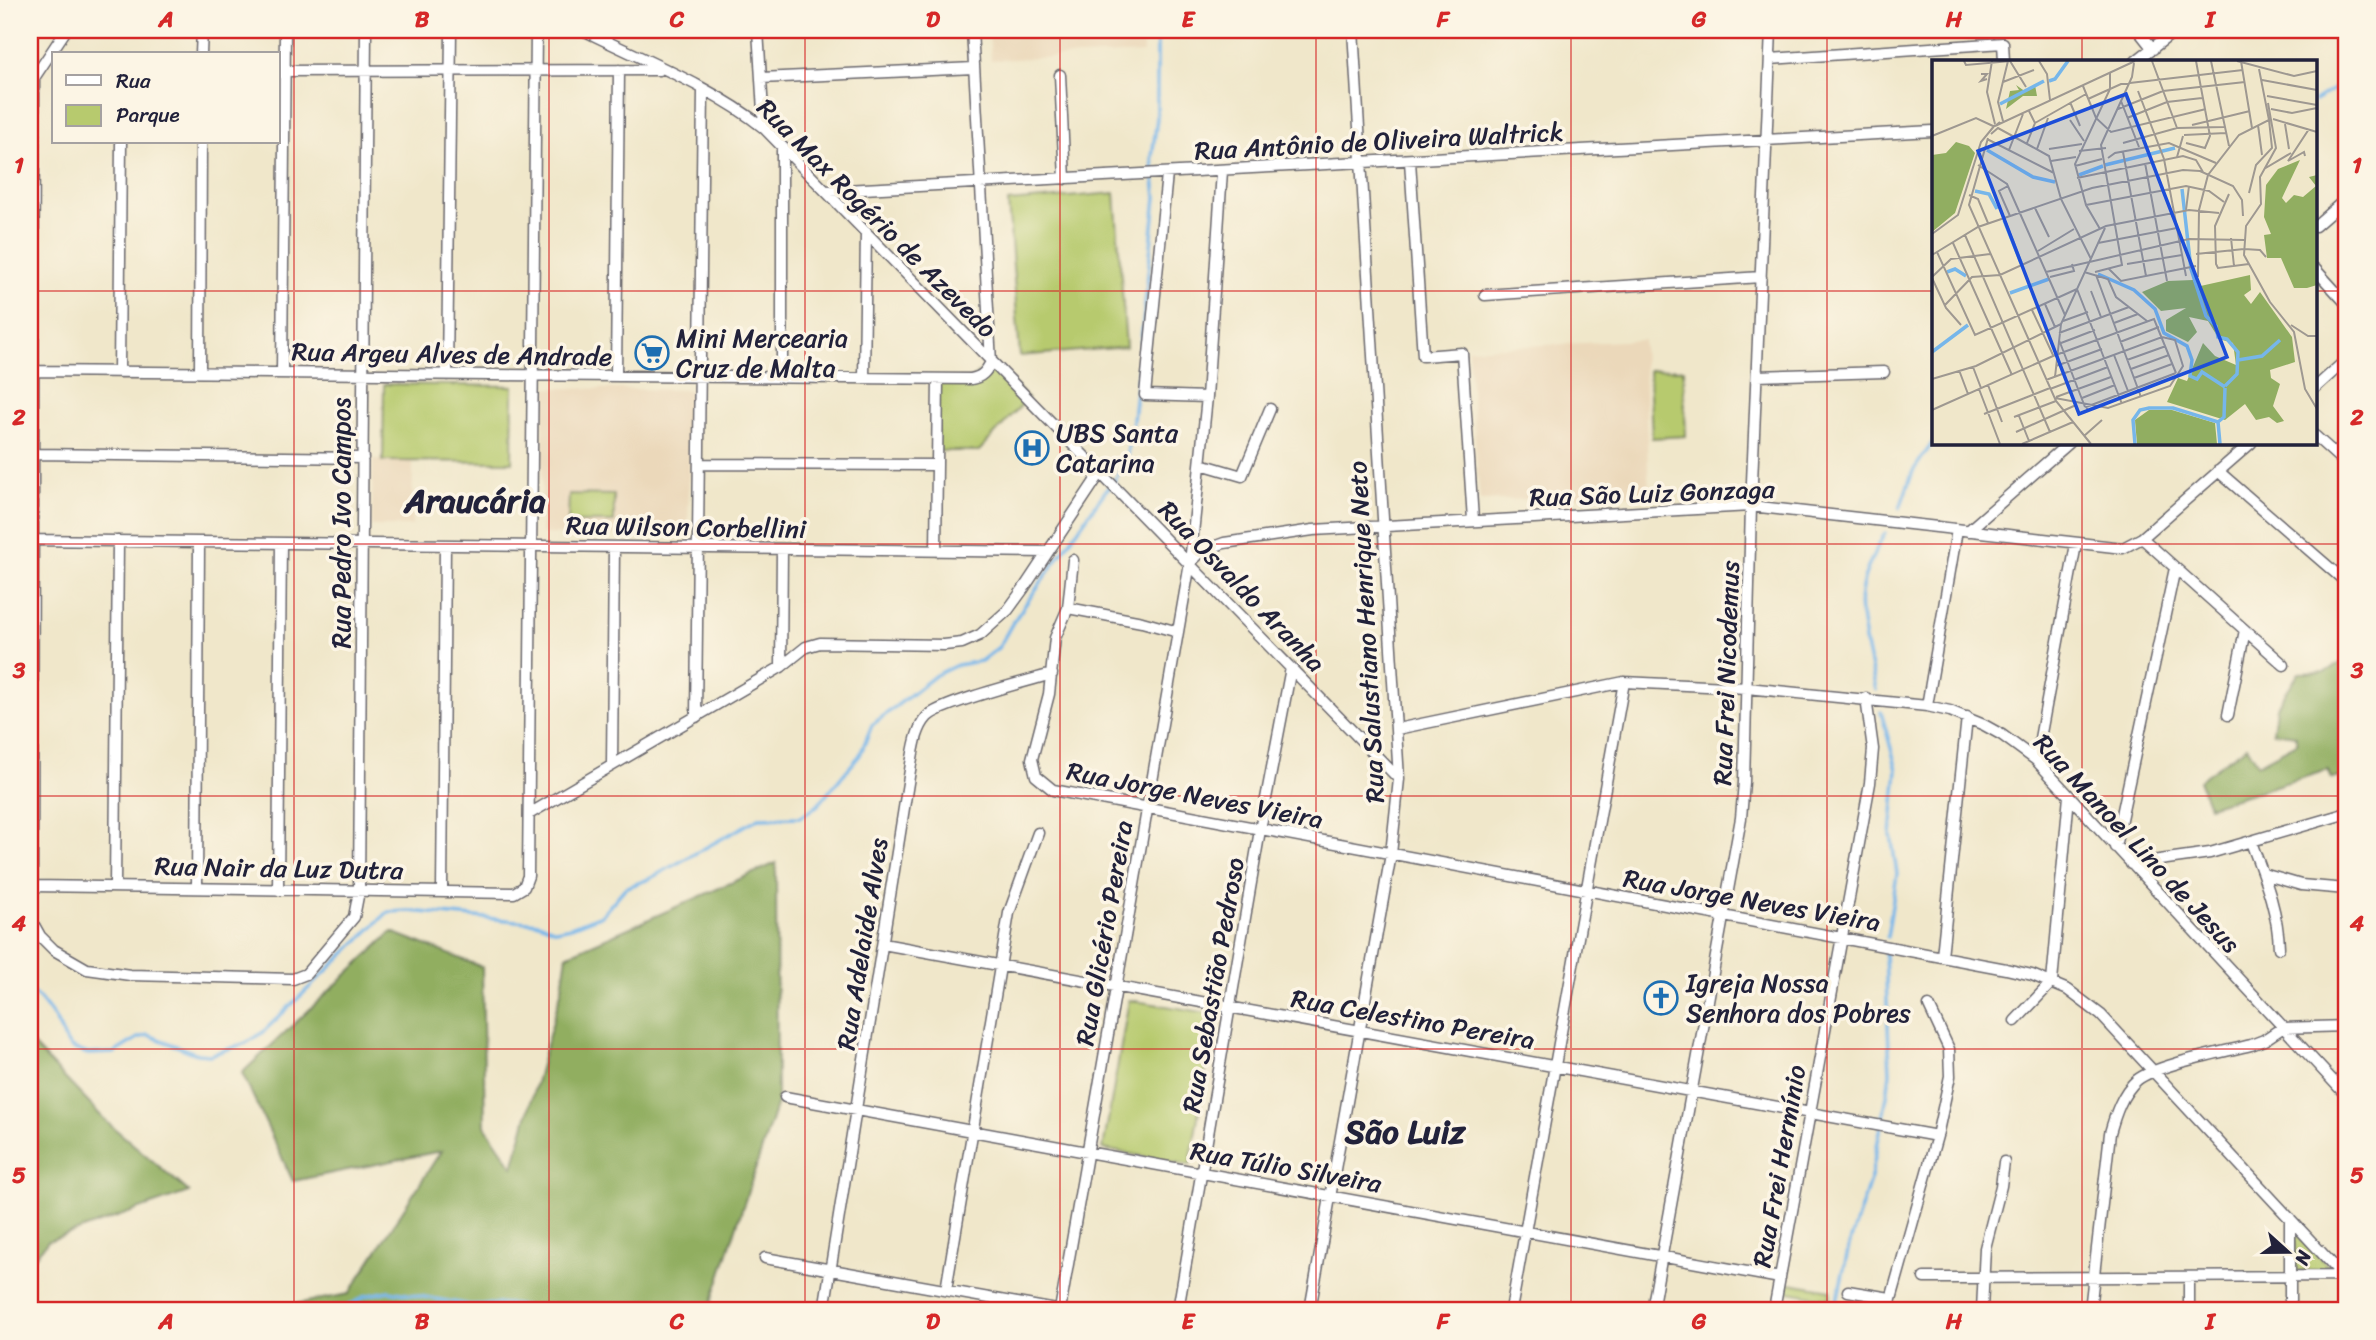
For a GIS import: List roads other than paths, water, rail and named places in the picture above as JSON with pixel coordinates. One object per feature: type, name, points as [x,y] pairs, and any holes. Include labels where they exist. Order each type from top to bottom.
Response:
[{"type":"street","points":[[31,887],[33,77],[66,30]]},
{"type":"street","points":[[201,52],[202,30]]},
{"type":"street","points":[[282,373],[281,71],[285,30]]},
{"type":"street","name":"Rua Pedro Ivo Campos","points":[[30,918],[40,936],[54,950],[87,969],[130,975],[293,979],[306,974],[354,917],[359,891],[366,30]]},
{"type":"street","points":[[447,374],[451,30]]},
{"type":"street","points":[[528,814],[536,30]]},
{"type":"street","name":"Rua Max Rogério de Azevedo","points":[[583,30],[742,111],[764,128],[991,362]]},
{"type":"street","points":[[758,30],[764,128]]},
{"type":"street","points":[[972,30],[991,362]]},
{"type":"street","name":"Rua Salustiano Henrique Neto","points":[[1310,1310],[1391,854],[1399,779],[1353,30]]},
{"type":"street","name":"Rua Frei Nicodemus","points":[[1652,1310],[1741,818],[1771,30]]},
{"type":"street","points":[[2138,30],[2152,49]]},
{"type":"street","points":[[2137,60],[2176,30]]},
{"type":"street","points":[[1770,59],[2003,43],[2004,60]]},
{"type":"street","points":[[761,78],[974,68]]},
{"type":"street","points":[[33,77],[52,70]]},
{"type":"street","points":[[616,376],[618,70]]},
{"type":"street","points":[[281,71],[663,70]]},
{"type":"street","points":[[1060,75],[1065,179]]},
{"type":"street","points":[[696,717],[703,90]]},
{"type":"street","name":"Rua Antônio de Oliveira Waltrick","points":[[826,191],[1932,131]]},
{"type":"street","points":[[119,372],[121,144]]},
{"type":"street","points":[[200,372],[201,144]]},
{"type":"street","points":[[782,147],[782,378]]},
{"type":"street","points":[[1410,161],[1423,356],[1462,353],[1473,520]]},
{"type":"street","name":"Rua Glicério Pereira","points":[[1058,1310],[1190,563],[1202,464],[1222,171]]},
{"type":"street","points":[[1164,174],[1144,395],[1207,397]]},
{"type":"street","points":[[2316,225],[2346,199]]},
{"type":"street","points":[[864,378],[866,232]]},
{"type":"street","points":[[2316,270],[2346,303]]},
{"type":"street","points":[[1485,295],[1761,277]]},
{"type":"street","points":[[2316,387],[2346,360]]},
{"type":"street","name":"Rua Argeu Alves de Andrade","points":[[32,371],[971,380],[987,371],[991,362]]},
{"type":"street","name":"Rua Osvaldo Aranha","points":[[991,362],[1104,474],[1399,779]]},
{"type":"street","points":[[1756,376],[1884,372]]},
{"type":"street","points":[[936,551],[938,379]]},
{"type":"street","points":[[1202,464],[1242,476],[1270,409]]},
{"type":"street","points":[[2316,437],[2346,464]]},
{"type":"street","points":[[1927,706],[1963,530],[2068,444]]},
{"type":"street","name":"Rua São Luiz Gonzaga","points":[[1190,563],[1202,551],[1224,543],[1277,533],[1751,506],[2123,548],[2142,538],[2250,444]]},
{"type":"street","points":[[33,454],[363,458]]},
{"type":"street","points":[[699,464],[937,465]]},
{"type":"street","points":[[2218,471],[2346,582]]},
{"type":"street","points":[[528,814],[781,667],[806,647],[820,643],[944,645],[962,643],[979,635],[1008,610],[1104,474]]},
{"type":"street","points":[[2142,538],[2284,665]]},
{"type":"street","name":"Rua Wilson Corbellini","points":[[31,540],[1048,552]]},
{"type":"street","points":[[115,887],[118,541]]},
{"type":"street","points":[[197,888],[199,542]]},
{"type":"street","points":[[278,890],[281,543]]},
{"type":"street","points":[[2036,760],[2077,544]]},
{"type":"street","points":[[442,892],[445,545]]},
{"type":"street","points":[[612,765],[614,547]]},
{"type":"street","points":[[781,667],[782,549]]},
{"type":"street","points":[[1052,674],[1055,638],[1068,608],[1073,560]]},
{"type":"street","points":[[2115,847],[2175,568]]},
{"type":"street","points":[[1068,608],[1178,632]]},
{"type":"street","points":[[2228,715],[2245,630]]},
{"type":"street","name":"Rua Sebastião Pedroso","points":[[1178,1310],[1260,830],[1291,668]]},
{"type":"street","name":"Rua Jorge Neves Vieira","points":[[1052,674],[1032,759],[1036,776],[1046,786],[1060,792],[1942,956],[2006,969],[2067,989],[2101,1015],[2154,1070],[2345,1278]]},
{"type":"street","name":"Rua Adelaide Alves","points":[[824,1310],[920,728],[926,718],[944,707],[1052,674]]},
{"type":"street","points":[[1511,1310],[1624,682]]},
{"type":"street","name":"Rua Manoel Lino de Jesus","points":[[1397,729],[1624,682],[1866,698],[1927,706],[1967,717],[2002,735],[2036,760],[2346,1095]]},
{"type":"street","name":"Rua Frei Hermínio","points":[[1774,1310],[1872,767],[1871,730],[1866,698]]},
{"type":"street","points":[[1942,956],[1967,717]]},
{"type":"street","points":[[2015,1021],[2052,982],[2069,796]]},
{"type":"street","name":"Rua Nair da Luz Dutra","points":[[31,887],[514,893],[524,887],[528,876],[528,814]]},
{"type":"street","points":[[2132,864],[2210,853],[2344,814]]},
{"type":"street","points":[[946,1290],[1011,905],[1038,833]]},
{"type":"street","points":[[2251,842],[2277,916],[2278,948]]},
{"type":"street","points":[[2263,874],[2301,885],[2346,889]]},
{"type":"street","name":"Rua Celestino Pereira","points":[[883,944],[1937,1136]]},
{"type":"street","points":[[1888,1310],[1937,1136],[1950,1076],[1951,1061],[1946,1038],[1928,1006]]},
{"type":"street","points":[[2090,1310],[2110,1133],[2115,1115],[2134,1083],[2154,1070],[2251,1045],[2282,1028],[2346,1026]]},
{"type":"street","name":"Rua Túlio Silveira","points":[[785,1097],[1780,1278]]},
{"type":"street","points":[[1982,1310],[1985,1248],[2004,1162]]},
{"type":"street","points":[[2290,1218],[2290,1310]]},
{"type":"street","points":[[765,1258],[1058,1310]]},
{"type":"street","points":[[2189,1277],[2189,1310]]},
{"type":"street","points":[[1924,1278],[2345,1278]]},
{"type":"street","points":[[1848,1291],[1890,1298]]},
{"type":"waterway","points":[[30,991],[54,1017],[67,1043],[72,1048],[88,1054],[114,1053],[148,1035],[197,1054],[210,1055],[246,1043],[262,1033],[388,912],[409,911],[539,923],[556,930],[571,927],[602,915],[625,888],[649,879],[759,818],[800,817],[817,806],[860,755],[872,725],[936,675],[957,665],[981,661],[999,647],[1013,622],[1112,485],[1126,460],[1133,420],[1156,197],[1152,157],[1157,118],[1157,30]]},
{"type":"waterway","points":[[2316,100],[2346,81]]},
{"type":"waterway","points":[[1900,508],[1913,471],[1932,443]]},
{"type":"waterway","points":[[1876,690],[1860,602],[1867,569],[1885,533]]},
{"type":"waterway","points":[[1881,712],[1897,770],[1891,835],[1897,874],[1887,937]]},
{"type":"waterway","points":[[1835,1310],[1849,1246],[1871,1177],[1887,1096],[1890,1073],[1885,953]]},
{"type":"waterway","points":[[342,1310],[365,1296],[389,1291],[470,1305],[508,1304],[546,1310]]},
{"type":"waterway","points":[[631,1310],[739,1306],[764,1310]]},
{"type":"place","name":"Mini Mercearia Cruz de Malta","points":[[652,353]]},
{"type":"place","name":"UBS Santa Catarina","points":[[1032,448]]},
{"type":"place","name":"Igreja Nossa Senhora dos Pobres","points":[[1661,998]]},
{"type":"district","name":"Araucária","points":[[475,501]]},
{"type":"district","name":"São Luiz","points":[[1405,1132]]}]
